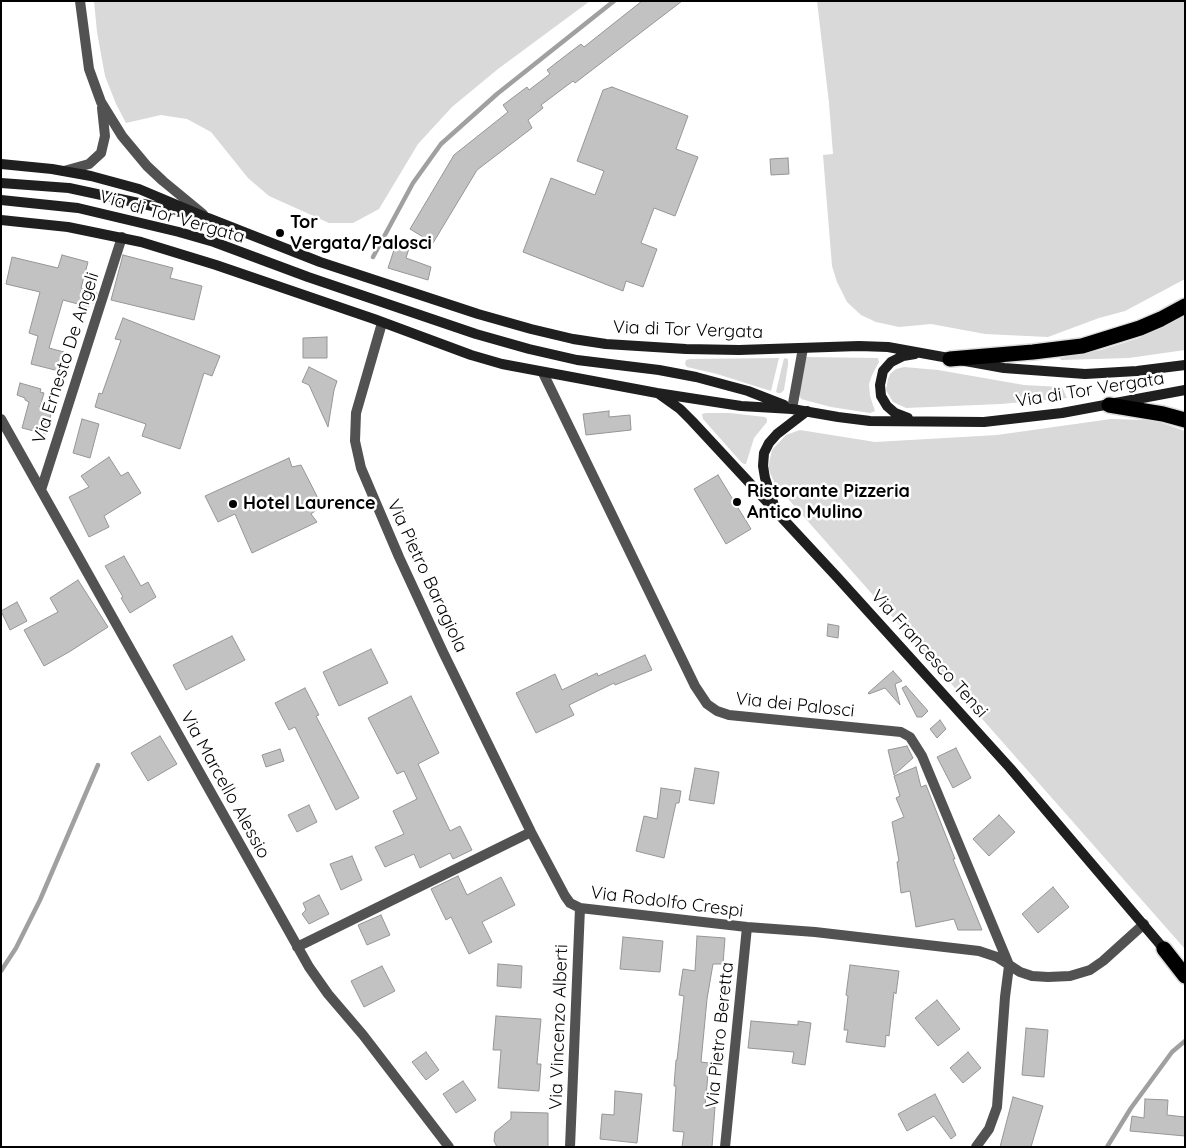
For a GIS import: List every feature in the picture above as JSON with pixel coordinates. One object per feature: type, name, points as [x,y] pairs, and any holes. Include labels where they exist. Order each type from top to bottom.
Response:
[{"type":"highway","points":[[950,360],[1082,346],[1140,328],[1185,306]]},
{"type":"highway","points":[[1110,405],[1163,414],[1185,420]]},
{"type":"highway","points":[[1164,949],[1185,955]]},
{"type":"highway","points":[[1164,949],[1185,976]]},
{"type":"main road","name":"Via di Tor Vergata","points":[[1,164],[64,171],[139,189],[320,262],[398,288],[553,335],[606,344],[686,349],[879,347],[903,349],[950,360],[1004,368],[1085,374],[1137,371],[1185,365]]},
{"type":"main road","name":"Via di Tor Vergata","points":[[1,183],[80,190],[208,218]]},
{"type":"main road","name":"Via di Tor Vergata","points":[[1,200],[78,208],[179,232],[214,242],[308,277],[476,334],[528,349],[577,360],[659,370],[696,377],[748,391],[792,409]]},
{"type":"main road","name":"Via di Tor Vergata","points":[[1,220],[68,227],[122,237],[207,262],[471,355],[502,364],[543,373],[740,406],[792,409],[863,420],[984,422],[1062,413],[1185,390]]},
{"type":"main road","points":[[928,421],[908,418],[890,410],[881,396],[880,384],[884,368],[896,358],[910,354],[930,354]]},
{"type":"main road","name":"Via Francesco Tensi","points":[[657,393],[680,409],[776,511],[1010,768],[1164,949]]},
{"type":"main road","points":[[776,511],[765,478],[763,466],[764,453],[768,443],[777,434],[807,411]]},
{"type":"street","points":[[64,171],[89,164],[101,153],[105,136],[101,102],[89,69],[80,1]]},
{"type":"street","points":[[101,102],[122,136],[148,166],[163,181],[208,218]]},
{"type":"street","name":"Via Ernesto De Angeli","points":[[41,490],[122,237]]},
{"type":"street","name":"Via Pietro Baragiola","points":[[382,323],[356,413],[355,432],[360,468],[439,644],[531,832]]},
{"type":"street","points":[[792,409],[803,348]]},
{"type":"street","name":"Via dei Palosci","points":[[543,373],[696,686],[707,704],[717,712],[729,715],[901,732],[910,737],[922,756],[1009,966]]},
{"type":"street","name":"Via Marcello Alessio","points":[[1,419],[316,979],[363,1035],[449,1147]]},
{"type":"street","points":[[297,947],[531,832]]},
{"type":"street","name":"Via Rodolfo Crespi","points":[[531,832],[567,900],[580,908],[979,951],[997,957],[1020,972],[1055,978],[1081,974],[1094,968],[1144,924]]},
{"type":"street","name":"Via Vincenzo Alberti","points":[[570,1147],[580,908]]},
{"type":"street","name":"Via Pietro Beretta","points":[[725,1147],[748,927]]},
{"type":"street","points":[[976,1147],[989,1129],[998,1107],[1005,997],[1009,966]]},
{"type":"shaded area","points":[[94,1],[590,1],[498,69],[452,107],[418,144],[379,209],[353,223],[329,223],[269,196],[248,178],[211,132],[187,119],[161,115],[126,123],[105,76],[97,32]]},
{"type":"shaded area","points":[[817,1],[1185,1],[1185,279],[1125,311],[1099,318],[1048,337],[985,334],[931,324],[899,327],[876,322],[861,315],[847,302],[837,282],[832,266],[823,155],[833,154]]},
{"type":"shaded area","points":[[1185,314],[1185,350],[1129,358],[1061,360],[1060,358],[1101,350],[1139,338]]},
{"type":"shaded area","points":[[806,357],[878,358],[879,362],[869,384],[870,396],[875,411],[870,413],[831,407],[801,399],[799,394]]},
{"type":"shaded area","points":[[779,358],[771,391],[717,374],[687,367],[685,364],[686,360],[690,359]]},
{"type":"shaded area","points":[[784,358],[788,359],[788,365],[784,390],[778,393],[776,392]]},
{"type":"shaded area","points":[[904,367],[938,370],[1024,385],[1062,387],[1067,398],[1001,404],[906,408],[893,402],[886,390],[890,374],[896,369]]},
{"type":"shaded area","points":[[730,413],[765,417],[767,419],[767,422],[754,438],[746,464],[741,462],[703,419],[702,414]]},
{"type":"shaded area","points":[[1111,419],[1147,420],[1185,431],[1185,949],[775,484],[768,468],[772,450],[786,435],[800,430],[875,442],[997,435]]},
{"type":"building","points":[[642,1],[682,1],[575,83],[573,81],[541,105],[543,108],[528,120],[532,128],[477,170],[433,243],[410,229],[454,155],[508,112],[503,105],[527,87],[529,90],[550,74],[547,70],[581,44],[584,47]]},
{"type":"building","points":[[612,87],[688,116],[676,149],[698,157],[675,216],[654,208],[641,243],[657,249],[643,287],[626,281],[623,291],[523,252],[551,178],[595,195],[604,171],[577,161],[603,90]]},
{"type":"building","points":[[788,158],[789,174],[771,175],[770,159]]},
{"type":"building","points":[[397,241],[410,245],[406,258],[431,267],[428,280],[388,268]]},
{"type":"building","points":[[62,255],[88,262],[81,288],[97,293],[94,303],[90,302],[89,307],[63,300],[49,348],[64,352],[59,371],[31,364],[38,336],[29,333],[40,292],[6,284],[12,257],[58,268]]},
{"type":"building","points":[[123,255],[173,268],[170,278],[202,286],[194,320],[111,300]]},
{"type":"building","points":[[123,318],[220,356],[212,376],[204,373],[180,449],[142,436],[146,424],[95,407],[99,393],[102,394],[121,340],[115,339]]},
{"type":"building","points":[[327,337],[327,358],[303,358],[303,338]]},
{"type":"building","points":[[309,367],[337,381],[328,427],[309,385],[302,382]]},
{"type":"building","points":[[20,383],[41,389],[40,392],[44,393],[40,407],[52,410],[46,434],[22,428],[29,402],[17,395]]},
{"type":"building","points":[[609,411],[609,417],[630,415],[631,430],[586,435],[583,414]]},
{"type":"building","points":[[82,419],[99,424],[90,458],[73,453]]},
{"type":"building","points":[[109,457],[121,476],[128,472],[141,493],[104,516],[109,527],[89,537],[69,497],[89,487],[81,476]]},
{"type":"building","name":"Hotel Laurence","points":[[289,458],[292,467],[301,465],[322,506],[311,514],[317,522],[252,553],[235,514],[218,522],[205,496]]},
{"type":"building","points":[[718,475],[751,529],[726,544],[694,489]]},
{"type":"building","points":[[124,556],[141,586],[148,582],[156,597],[130,613],[105,566]]},
{"type":"building","points":[[78,580],[108,627],[44,666],[24,630],[58,612],[50,598]]},
{"type":"building","points":[[17,602],[27,621],[10,630],[1,611]]},
{"type":"building","points":[[828,624],[839,626],[838,638],[827,636]]},
{"type":"building","points":[[232,636],[245,660],[186,690],[173,665]]},
{"type":"building","points":[[371,649],[388,683],[339,706],[323,672]]},
{"type":"building","points":[[645,655],[652,670],[615,685],[614,683],[569,705],[574,715],[536,733],[516,693],[555,674],[562,690],[597,673],[598,676]]},
{"type":"building","points":[[893,671],[902,681],[895,684],[900,705],[885,688],[868,693]]},
{"type":"building","points":[[906,686],[928,711],[922,717],[917,717],[902,688]]},
{"type":"building","points":[[305,688],[319,715],[316,716],[359,798],[336,810],[295,727],[289,730],[275,703]]},
{"type":"building","points":[[411,696],[439,753],[418,764],[450,831],[460,826],[472,850],[453,859],[450,853],[420,868],[414,854],[385,867],[375,847],[404,834],[393,811],[417,799],[404,771],[397,774],[368,718]]},
{"type":"building","points":[[940,720],[946,729],[937,738],[930,729]]},
{"type":"building","points":[[160,736],[177,764],[148,781],[131,753]]},
{"type":"building","points":[[907,746],[913,758],[894,775],[888,750]]},
{"type":"building","points":[[956,748],[971,778],[953,788],[937,757]]},
{"type":"building","points":[[280,749],[284,761],[266,767],[262,755]]},
{"type":"building","points":[[916,767],[921,787],[926,785],[982,930],[958,930],[954,919],[916,927],[910,891],[901,893],[897,862],[899,861],[892,822],[904,817],[896,798],[900,796],[894,776]]},
{"type":"building","points":[[695,768],[719,772],[714,804],[689,800]]},
{"type":"building","points":[[661,788],[681,791],[679,803],[676,803],[664,858],[636,851],[644,816],[657,819]]},
{"type":"building","points":[[309,805],[317,822],[297,832],[288,815]]},
{"type":"building","points":[[999,815],[1015,832],[989,856],[973,839]]},
{"type":"building","points":[[352,856],[362,880],[341,890],[330,864]]},
{"type":"building","points":[[458,876],[467,895],[501,877],[515,905],[482,922],[492,942],[469,954],[451,917],[446,920],[431,889]]},
{"type":"building","points":[[1053,887],[1069,907],[1038,933],[1022,914]]},
{"type":"building","points":[[319,895],[329,914],[309,924],[302,914],[306,910],[303,903]]},
{"type":"building","points":[[381,915],[390,935],[367,945],[358,925]]},
{"type":"building","points":[[697,936],[725,938],[723,964],[713,964],[707,999],[701,1062],[709,1063],[705,1107],[715,1107],[712,1147],[682,1147],[684,1132],[673,1131],[676,1060],[684,996],[679,995],[683,969],[695,971]]},
{"type":"building","points":[[623,937],[663,941],[660,972],[620,969]]},
{"type":"building","points":[[498,964],[522,966],[521,988],[497,986]]},
{"type":"building","points":[[850,965],[899,971],[896,994],[894,992],[889,1036],[886,1035],[885,1047],[846,1042],[848,1030],[844,1030]]},
{"type":"building","points":[[382,966],[395,991],[364,1007],[351,981]]},
{"type":"building","points":[[937,1000],[960,1029],[938,1046],[915,1018]]},
{"type":"building","points":[[496,1016],[541,1019],[537,1064],[541,1064],[539,1091],[498,1088],[501,1050],[493,1050]]},
{"type":"building","points":[[751,1021],[798,1025],[798,1021],[811,1023],[805,1065],[792,1063],[794,1052],[748,1048]]},
{"type":"building","points":[[1026,1028],[1048,1030],[1044,1077],[1022,1075]]},
{"type":"building","points":[[426,1052],[439,1070],[426,1080],[412,1062]]},
{"type":"building","points":[[968,1052],[981,1068],[963,1083],[950,1068]]},
{"type":"building","points":[[463,1081],[476,1100],[456,1113],[443,1094]]},
{"type":"building","points":[[615,1091],[642,1094],[637,1143],[600,1139],[602,1114],[614,1115]]},
{"type":"building","points":[[935,1094],[956,1135],[951,1139],[934,1116],[907,1131],[898,1114]]},
{"type":"building","points":[[1013,1097],[1043,1106],[1031,1147],[1000,1147]]},
{"type":"building","points":[[1145,1099],[1168,1100],[1167,1115],[1185,1117],[1185,1136],[1130,1131],[1132,1116],[1144,1118]]},
{"type":"building","points":[[511,1112],[548,1113],[548,1147],[497,1147],[494,1141],[495,1132],[511,1119]]},
{"type":"waterway","points":[[373,257],[413,183],[441,144],[497,94],[614,1]]},
{"type":"waterway","points":[[1,971],[16,948],[40,900],[98,765]]},
{"type":"waterway","points":[[1107,1147],[1131,1108],[1172,1052],[1185,1041]]},
{"type":"place","name":"Tor Vergata/Palosci","points":[[280,233]]},
{"type":"place","name":"Ristorante Pizzeria Antico Mulino","points":[[737,502]]},
{"type":"place","name":"Hotel Laurence","points":[[233,504]]}]
